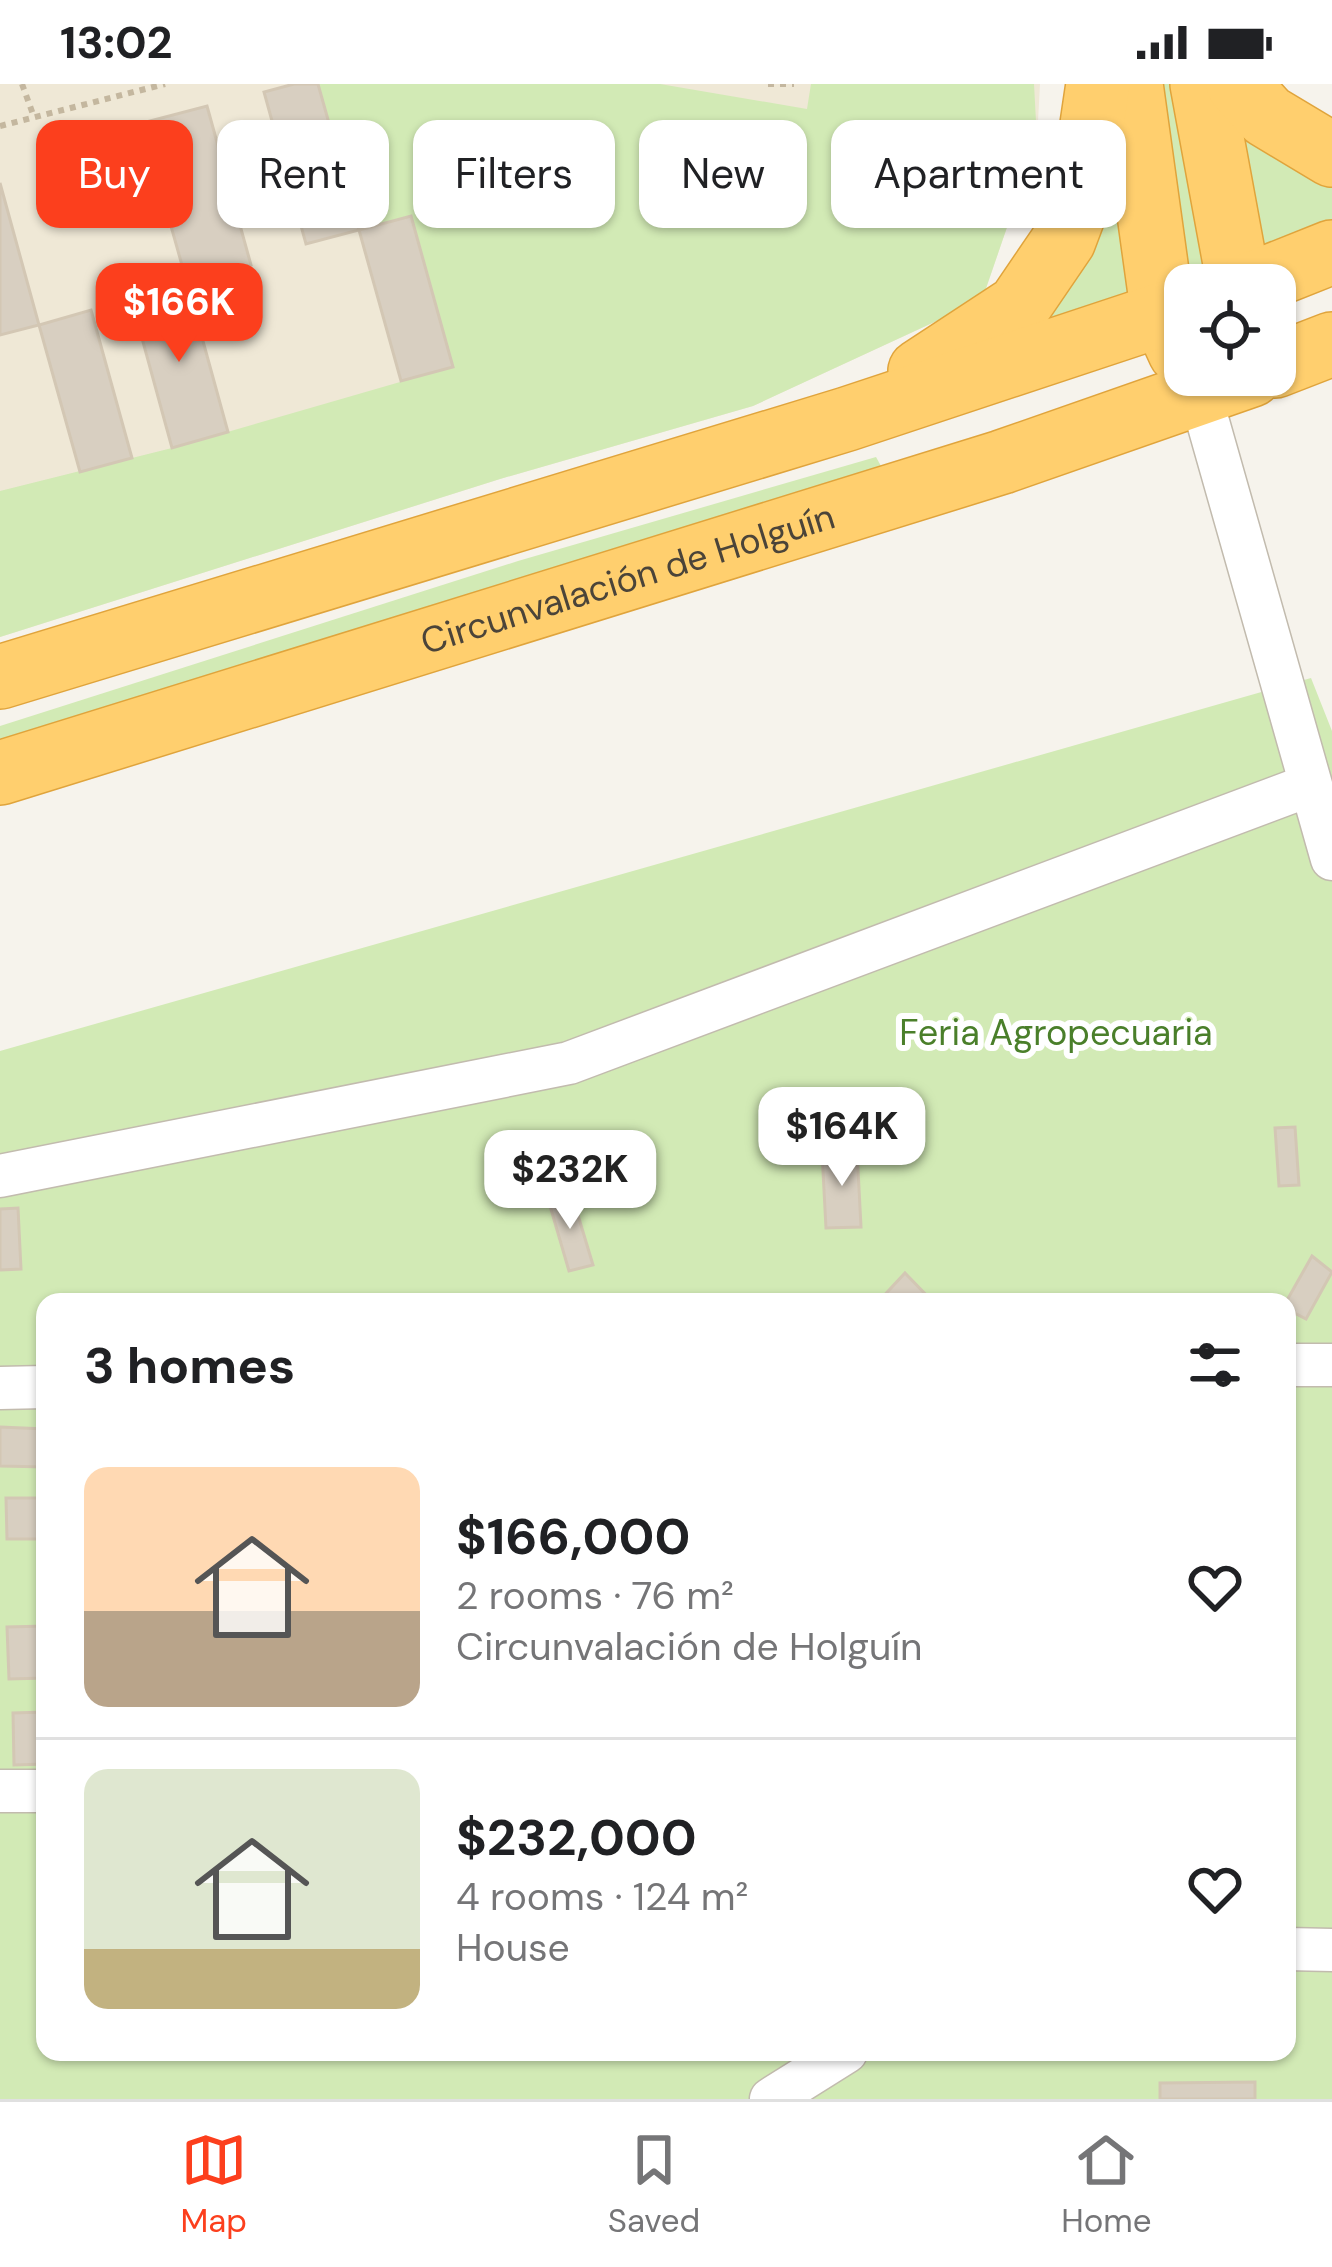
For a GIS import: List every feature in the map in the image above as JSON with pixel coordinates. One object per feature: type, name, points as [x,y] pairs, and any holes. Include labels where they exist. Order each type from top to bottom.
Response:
[{"type":"highway","points":[[847,418],[1019,306],[1064,240],[1082,192],[1098,84]]},
{"type":"highway","points":[[1131,84],[1174,264]]},
{"type":"highway","points":[[1202,84],[1235,264]]},
{"type":"highway","points":[[1238,84],[1267,116],[1332,155]]},
{"type":"highway","points":[[1296,266],[1332,252]]},
{"type":"highway","points":[[1296,358],[1332,344]]},
{"type":"highway","points":[[0,676],[847,418],[1164,364]]},
{"type":"highway","name":"Circunvalación de Holguín","points":[[0,773],[1002,463],[1164,376]]},
{"type":"street","points":[[1207,396],[1280,686],[1332,859]]},
{"type":"street","points":[[0,1176],[569,1063],[1310,785]]},
{"type":"street","points":[[1296,1365],[1332,1365]]},
{"type":"street","points":[[0,1388],[36,1387]]},
{"type":"street","points":[[0,1791],[36,1791]]},
{"type":"street","points":[[1296,1949],[1332,1950]]},
{"type":"street","points":[[771,2099],[828,2074]]},
{"type":"path","points":[[22,84],[34,117]]},
{"type":"path","points":[[0,126],[165,84]]},
{"type":"path","points":[[768,84],[794,84]]},
{"type":"shaded area","points":[[0,84],[1040,84],[1038,120],[831,120],[831,228],[1007,228],[982,300],[753,406],[500,479],[0,637]]},
{"type":"green space","points":[[318,84],[660,84],[807,109],[811,84],[1034,84],[1036,120],[831,120],[831,228],[1007,228],[982,300],[753,406],[500,479],[0,637],[0,491],[172,448],[452,367],[414,228],[615,228],[615,120],[413,120],[413,223],[411,216],[389,222],[389,120],[328,120]]},
{"type":"green space","points":[[1155,84],[1181,84],[1214,264],[1186,264]]},
{"type":"green space","points":[[1232,84],[1332,167],[1332,242],[1272,264],[1255,264]]},
{"type":"green space","points":[[1126,197],[1157,310],[1039,328],[1069,285],[1094,228],[1126,228]]},
{"type":"green space","points":[[876,457],[886,475],[0,748],[0,726],[518,561]]},
{"type":"green space","name":"Feria Agropecuaria","points":[[1311,678],[1332,731],[1332,2099],[0,2099],[0,1051]]},
{"type":"building","points":[[318,84],[328,120],[272,120],[264,92]]},
{"type":"building","points":[[207,106],[217,142],[217,228],[241,228],[251,265],[187,283],[172,228],[193,228],[193,120],[153,120]]},
{"type":"building","points":[[0,183],[39,325],[0,335]]},
{"type":"building","points":[[411,216],[453,367],[401,381],[359,230],[389,228],[389,222]]},
{"type":"building","points":[[302,228],[358,228],[359,230],[306,244]]},
{"type":"building","points":[[187,283],[228,432],[172,448],[131,298]]},
{"type":"building","points":[[91,310],[132,458],[80,472],[39,325]]},
{"type":"building","points":[[1295,1127],[1299,1185],[1279,1186],[1275,1128]]},
{"type":"building","points":[[857,1150],[861,1227],[826,1228],[822,1152]]},
{"type":"building","points":[[571,1192],[593,1265],[569,1271],[548,1199]]},
{"type":"building","points":[[18,1208],[21,1269],[0,1270],[0,1209]]},
{"type":"building","points":[[1312,1256],[1332,1272],[1306,1319],[1296,1314],[1296,1293],[1291,1293]]},
{"type":"building","points":[[905,1273],[924,1293],[886,1293]]},
{"type":"building","points":[[0,1427],[36,1429],[36,1467],[0,1466]]},
{"type":"building","points":[[6,1498],[36,1498],[36,1539],[7,1539]]},
{"type":"building","points":[[36,1626],[36,1678],[9,1679],[7,1627]]},
{"type":"building","points":[[36,1712],[36,1764],[14,1765],[13,1713]]},
{"type":"building","points":[[1255,2082],[1255,2099],[1160,2099],[1160,2083]]}]
